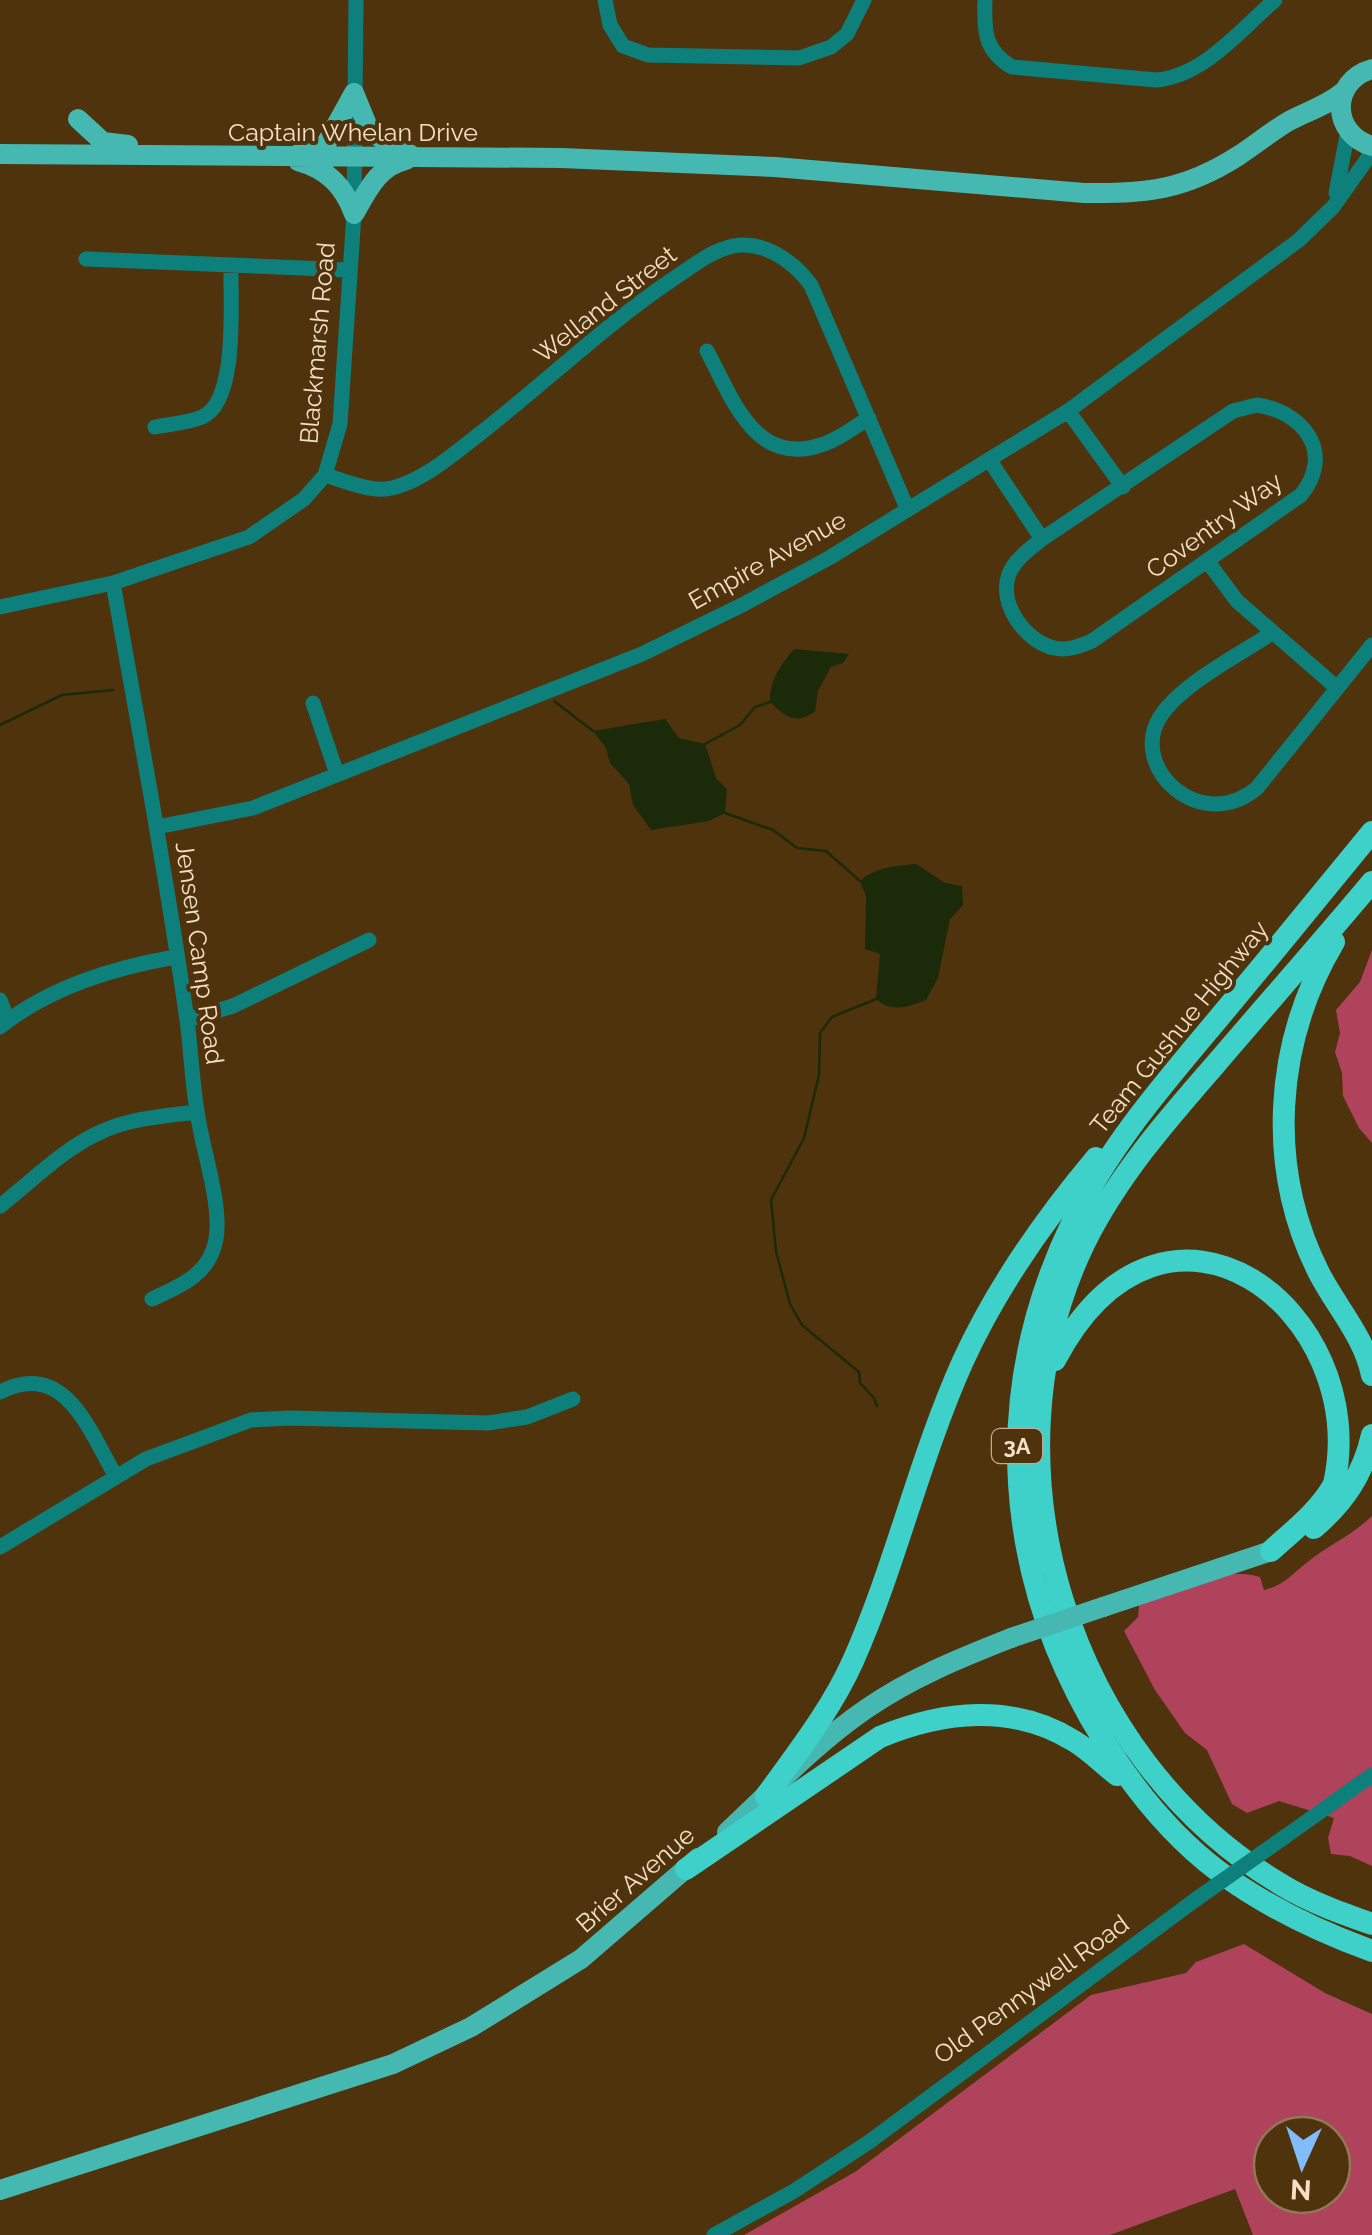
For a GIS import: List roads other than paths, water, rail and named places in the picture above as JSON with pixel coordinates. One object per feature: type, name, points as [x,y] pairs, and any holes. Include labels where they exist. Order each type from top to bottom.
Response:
[{"type":"highway","name":"Team Gushue Highway","points":[[1372,832],[1165,1081],[1096,1180],[1058,1253],[1033,1327],[1018,1406],[1017,1442],[1019,1496],[1028,1556],[1056,1647],[1096,1728],[1132,1782],[1206,1861],[1266,1903],[1325,1934],[1372,1951]]},
{"type":"highway","name":"Team Gushue Highway","points":[[1369,886],[1156,1133],[1104,1208],[1068,1285],[1057,1322],[1044,1390],[1039,1473],[1048,1546],[1080,1652],[1114,1714],[1168,1788],[1224,1844],[1283,1886],[1325,1908],[1372,1924]]},
{"type":"highway","points":[[1369,886],[1324,958],[1307,997],[1287,1066],[1283,1130],[1291,1193],[1308,1246],[1332,1295],[1358,1334],[1372,1375]]},
{"type":"highway","points":[[766,1796],[831,1703],[851,1665],[935,1426],[964,1358],[1004,1284],[1069,1191],[1165,1081]]},
{"type":"highway","points":[[1044,1390],[1055,1360],[1082,1318],[1104,1295],[1131,1277],[1176,1262],[1200,1260],[1250,1268],[1274,1280],[1314,1312],[1342,1353],[1352,1420],[1343,1464],[1333,1485],[1311,1515],[1272,1551]]},
{"type":"highway","points":[[1272,1551],[1313,1529],[1340,1505],[1362,1466],[1372,1434]]},
{"type":"highway","points":[[686,1869],[880,1738],[946,1716],[982,1713],[1026,1720],[1074,1740],[1158,1813]]},
{"type":"main road","points":[[1273,134],[1285,124],[1322,108],[1355,77],[1372,70]]},
{"type":"main road","points":[[1343,92],[1340,112],[1347,129],[1372,149]]},
{"type":"main road","points":[[276,155],[322,147],[354,93]]},
{"type":"main road","points":[[354,93],[370,132],[418,158]]},
{"type":"main road","points":[[78,119],[107,143],[226,147],[236,156]]},
{"type":"main road","points":[[1273,134],[1318,124],[1347,129]]},
{"type":"main road","name":"Captain Whelan Drive","points":[[0,154],[561,158],[848,172],[1084,194],[1133,194],[1168,188],[1211,172],[1273,134]]},
{"type":"main road","points":[[276,155],[312,164],[334,179],[354,214],[384,170],[398,161],[418,158]]},
{"type":"main road","name":"Brier Avenue","points":[[0,2190],[393,2064],[440,2042],[518,2000],[581,1959],[826,1740],[911,1681],[1010,1638],[1272,1551]]},
{"type":"street","name":"Blackmarsh Road","points":[[0,608],[113,583],[249,538],[304,499],[325,476],[340,424],[354,214],[356,0]]},
{"type":"street","points":[[605,0],[610,25],[623,46],[648,56],[799,58],[831,47],[847,34],[864,0]]},
{"type":"street","points":[[985,0],[987,41],[998,57],[1012,67],[1150,80],[1176,77],[1196,68],[1275,0]]},
{"type":"street","points":[[1333,207],[1347,129]]},
{"type":"street","name":"Empire Avenue","points":[[157,827],[254,808],[642,654],[830,558],[1068,411],[1298,240],[1333,207],[1372,149]]},
{"type":"street","name":"Welland Street","points":[[325,476],[379,490],[423,474],[518,404],[665,285],[714,252],[737,245],[775,254],[800,270],[811,285],[907,508]]},
{"type":"street","points":[[86,260],[350,270]]},
{"type":"street","points":[[155,427],[204,417],[220,400],[228,375],[230,265]]},
{"type":"street","points":[[707,351],[753,432],[774,445],[794,450],[822,445],[869,418]]},
{"type":"street","name":"Coventry Way","points":[[1256,405],[1274,408],[1299,421],[1312,442],[1314,470],[1301,495],[1208,562],[1092,641],[1073,649],[1054,648],[1034,640],[1015,618],[1007,590],[1017,560],[1123,487],[1233,410],[1256,405]]},
{"type":"street","points":[[1068,411],[1123,487]]},
{"type":"street","points":[[990,460],[1042,540]]},
{"type":"street","points":[[1208,562],[1237,601],[1336,688]]},
{"type":"street","name":"Jensen Camp Road","points":[[113,583],[157,827],[187,1020],[196,1112],[215,1211],[216,1243],[200,1272],[184,1285],[152,1299]]},
{"type":"street","points":[[1272,634],[1196,684],[1166,708],[1157,721],[1153,750],[1167,782],[1204,805],[1237,802],[1257,788],[1372,644]]},
{"type":"street","points":[[313,703],[338,774]]},
{"type":"street","points":[[187,1020],[233,1006],[368,940]]},
{"type":"street","points":[[0,1000],[4,1024],[65,988],[119,969],[175,957]]},
{"type":"street","points":[[0,1206],[69,1152],[103,1131],[138,1120],[196,1112]]},
{"type":"street","points":[[0,1392],[23,1383],[44,1383],[63,1394],[116,1476]]},
{"type":"street","points":[[0,1547],[146,1459],[251,1420],[488,1424],[527,1417],[572,1399]]},
{"type":"street","name":"Old Pennywell Road","points":[[714,2235],[794,2192],[869,2142],[1372,1775]]},
{"type":"waterway","points":[[0,725],[62,695],[113,690]]},
{"type":"waterway","points":[[554,701],[593,731]]},
{"type":"waterway","points":[[705,744],[740,725],[755,707],[770,702]]},
{"type":"waterway","points":[[725,813],[773,830],[797,848],[826,851],[860,881]]},
{"type":"waterway","points":[[876,999],[832,1017],[820,1033],[819,1075],[804,1138],[771,1200],[776,1251],[790,1304],[802,1325],[859,1372],[860,1383],[877,1406]]}]
